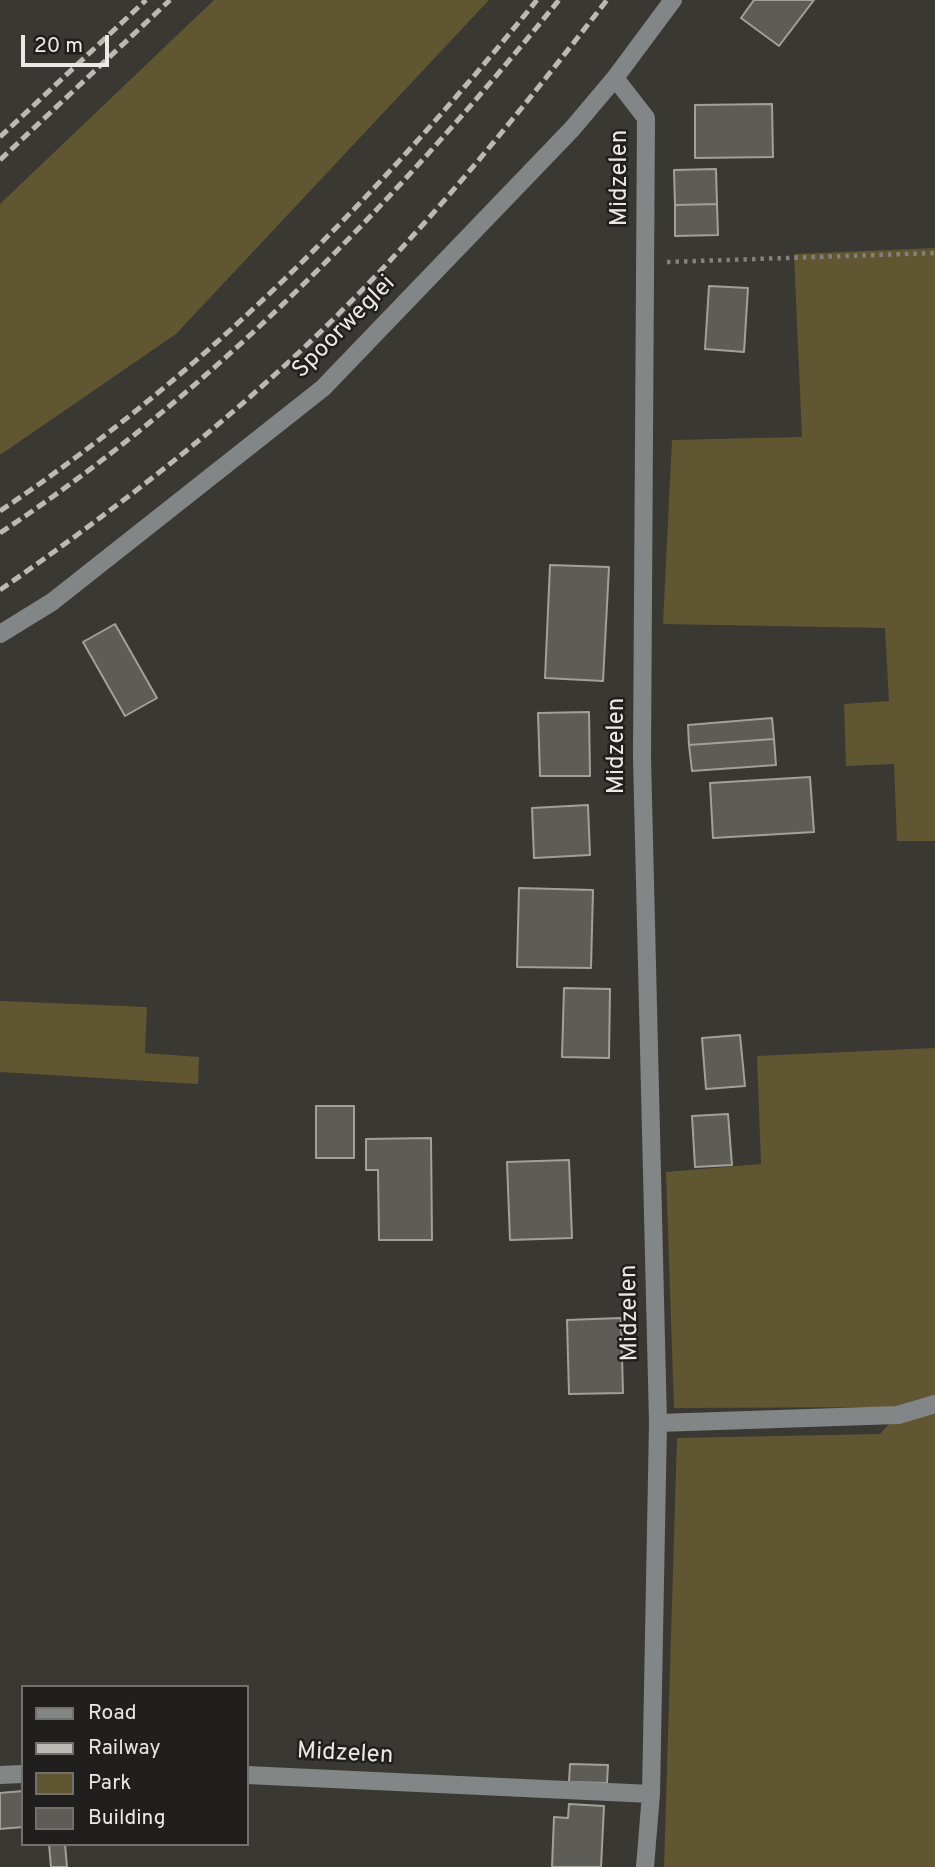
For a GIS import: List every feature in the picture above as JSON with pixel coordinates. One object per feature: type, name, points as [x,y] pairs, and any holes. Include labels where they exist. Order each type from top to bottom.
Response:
[{"type":"street","name":"Spoorweglei","points":[[0,634],[52,602],[323,388],[572,129],[615,78],[673,0]]},
{"type":"street","name":"Midzelen","points":[[615,78],[646,118],[642,757],[658,1423],[651,1794],[645,1867]]},
{"type":"street","points":[[658,1423],[898,1415],[935,1404]]},
{"type":"street","points":[[0,1775],[21,1774]]},
{"type":"street","name":"Midzelen","points":[[248,1775],[651,1794]]},
{"type":"path","points":[[645,263],[935,253]]},
{"type":"green space","points":[[214,0],[489,0],[176,334],[0,455],[0,204]]},
{"type":"green space","points":[[935,248],[935,841],[897,841],[894,764],[846,766],[844,704],[889,701],[885,628],[663,624],[672,440],[802,437],[794,254]]},
{"type":"green space","points":[[0,1001],[147,1007],[145,1053],[199,1057],[198,1084],[0,1072]]},
{"type":"green space","points":[[935,1048],[935,1867],[664,1867],[677,1438],[880,1434],[904,1407],[674,1408],[666,1172],[761,1164],[757,1056]]},
{"type":"building","points":[[754,0],[814,0],[779,46],[741,18]]},
{"type":"building","points":[[772,104],[773,157],[695,158],[695,105]]},
{"type":"building","points":[[716,169],[717,204],[675,205],[674,170]]},
{"type":"building","points":[[717,204],[718,235],[675,236],[675,205]]},
{"type":"building","points":[[709,286],[748,288],[744,352],[705,349]]},
{"type":"building","points":[[550,565],[609,567],[603,681],[545,678]]},
{"type":"building","points":[[115,624],[157,698],[125,716],[83,642]]},
{"type":"building","points":[[589,712],[590,776],[540,776],[538,713]]},
{"type":"building","points":[[772,718],[774,739],[689,745],[688,725]]},
{"type":"building","points":[[774,739],[776,765],[692,771],[689,745]]},
{"type":"building","points":[[810,777],[814,832],[713,838],[710,783]]},
{"type":"building","points":[[588,805],[590,855],[534,858],[532,808]]},
{"type":"building","points":[[519,888],[593,890],[591,968],[517,967]]},
{"type":"building","points":[[564,988],[610,989],[609,1058],[562,1057]]},
{"type":"building","points":[[740,1035],[745,1086],[706,1089],[702,1038]]},
{"type":"building","points":[[316,1106],[354,1106],[354,1158],[316,1158]]},
{"type":"building","points":[[728,1114],[732,1165],[695,1167],[692,1116]]},
{"type":"building","points":[[431,1138],[432,1240],[379,1240],[378,1170],[366,1170],[366,1139]]},
{"type":"building","points":[[569,1160],[572,1238],[510,1240],[507,1162]]},
{"type":"building","points":[[621,1318],[623,1393],[569,1394],[567,1320]]},
{"type":"building","points":[[570,1764],[608,1765],[607,1783],[569,1782]]},
{"type":"building","points":[[21,1791],[21,1827],[0,1829],[0,1793]]},
{"type":"building","points":[[569,1804],[604,1806],[601,1867],[552,1867],[554,1817],[568,1818]]},
{"type":"building","points":[[49,1846],[65,1846],[67,1867],[51,1867]]},
{"type":"railway","points":[[0,137],[146,0]]},
{"type":"railway","points":[[0,160],[170,0]]},
{"type":"railway","points":[[0,511],[77,457],[150,399],[221,339],[288,276],[416,142],[537,0]]},
{"type":"railway","points":[[0,533],[80,477],[156,417],[300,288],[433,148],[559,0]]},
{"type":"railway","points":[[0,590],[188,450],[259,389],[337,316],[458,185],[607,0]]}]
